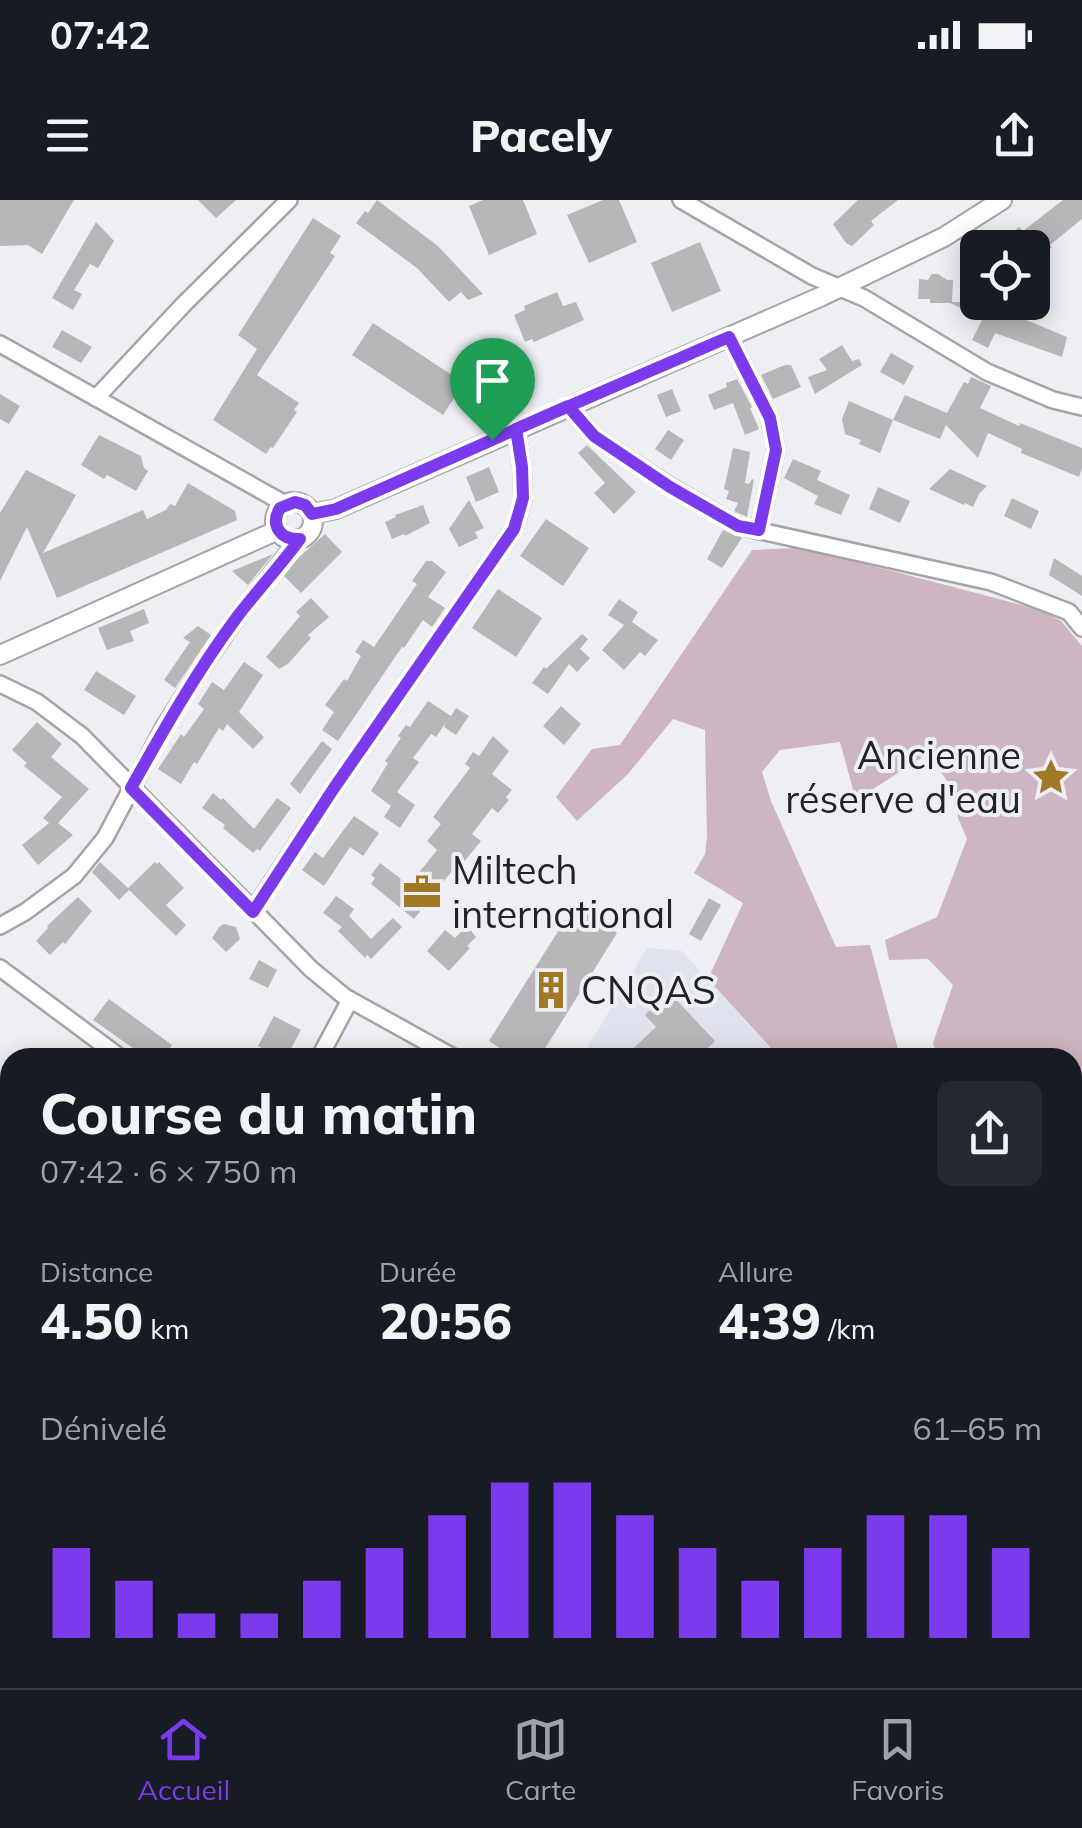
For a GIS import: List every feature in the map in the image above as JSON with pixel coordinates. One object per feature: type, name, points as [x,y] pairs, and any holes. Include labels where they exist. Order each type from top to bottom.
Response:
[{"type":"street","points":[[96,398],[289,200]]},
{"type":"street","points":[[681,200],[812,276],[864,298],[987,372],[1053,400],[1082,407]]},
{"type":"street","points":[[312,514],[336,509],[838,288],[944,237],[1002,200]]},
{"type":"street","points":[[729,337],[770,418],[776,450],[759,530]]},
{"type":"street","points":[[0,344],[284,504],[300,502],[314,520],[310,532],[300,539],[237,617],[197,676],[164,727],[106,838],[74,876],[0,926]]},
{"type":"street","points":[[568,406],[594,436],[738,526],[991,582],[1069,612],[1082,628]]},
{"type":"street","points":[[253,912],[514,529],[523,498],[516,429]]},
{"type":"street","points":[[284,504],[277,513],[278,530],[287,538],[300,539]]},
{"type":"street","points":[[0,654],[278,530]]},
{"type":"street","points":[[0,684],[37,702],[82,736],[311,969],[350,1000],[437,1048]]},
{"type":"street","points":[[0,968],[108,1048]]},
{"type":"street","points":[[325,1048],[350,1000]]},
{"type":"shaded area","points":[[796,548],[1041,610],[1061,621],[1082,646],[1082,1048],[934,1048],[953,985],[928,959],[889,960],[885,940],[937,917],[967,839],[953,791],[929,753],[856,800],[840,742],[780,750],[762,772],[771,801],[836,947],[870,945],[898,1048],[771,1048],[708,979],[743,903],[694,873],[705,854],[707,837],[705,730],[673,719],[628,774],[577,821],[556,797],[592,749],[620,745],[752,550]]},
{"type":"shaded area","points":[[647,948],[682,951],[770,1048],[587,1048]]},
{"type":"building","points":[[0,200],[74,200],[42,254],[28,245],[0,246]]},
{"type":"building","points":[[198,200],[236,200],[216,218]]},
{"type":"building","points":[[377,200],[438,246],[483,294],[468,300],[461,292],[449,302],[417,268],[356,223]]},
{"type":"building","points":[[483,200],[523,200],[537,234],[489,255],[469,206]]},
{"type":"building","points":[[603,200],[619,200],[637,242],[589,263],[567,215]]},
{"type":"building","points":[[858,200],[898,200],[871,221],[874,225],[852,246],[833,224]]},
{"type":"building","points":[[1063,200],[1082,200],[1082,219],[1050,245],[1050,230],[1024,230]]},
{"type":"building","points":[[313,218],[341,236],[330,253],[335,256],[257,375],[299,403],[294,410],[297,412],[266,454],[213,420],[257,349],[238,335]]},
{"type":"building","points":[[96,222],[114,241],[98,268],[90,264],[74,290],[82,294],[73,310],[52,298]]},
{"type":"building","points":[[700,242],[721,291],[672,312],[651,263]]},
{"type":"building","points":[[932,274],[938,274],[953,280],[952,302],[960,302],[960,308],[918,299],[919,279],[928,280]]},
{"type":"building","points":[[557,292],[563,306],[576,302],[584,320],[534,342],[525,342],[514,315],[525,310],[524,306]]},
{"type":"building","points":[[982,320],[1026,320],[1067,337],[1062,357],[995,333],[988,348],[972,340]]},
{"type":"building","points":[[373,323],[464,383],[443,415],[352,355]]},
{"type":"building","points":[[62,330],[92,347],[81,363],[52,347]]},
{"type":"building","points":[[842,345],[852,361],[859,359],[862,365],[815,394],[808,377],[827,370],[819,359]]},
{"type":"building","points":[[891,353],[914,366],[904,385],[880,372]]},
{"type":"building","points":[[791,365],[801,387],[773,399],[761,375]]},
{"type":"building","points":[[971,377],[991,386],[980,408],[1082,448],[1079,477],[1021,453],[1022,449],[988,433],[978,458],[946,425],[940,439],[893,420],[905,395],[947,413],[964,382],[968,384]]},
{"type":"building","points":[[737,379],[759,429],[745,435],[733,403],[714,410],[708,395]]},
{"type":"building","points":[[672,389],[681,411],[666,417],[657,395]]},
{"type":"building","points":[[0,394],[20,406],[9,424],[0,419]]},
{"type":"building","points":[[849,401],[893,420],[880,453],[845,434],[842,419]]},
{"type":"building","points":[[668,430],[684,440],[671,460],[655,449]]},
{"type":"building","points":[[99,435],[141,456],[148,471],[136,491],[81,465]]},
{"type":"building","points":[[587,445],[636,492],[614,514],[594,493],[605,483],[578,453]]},
{"type":"building","points":[[733,448],[750,452],[745,483],[754,480],[747,517],[734,511],[738,503],[726,499],[729,491],[724,489]]},
{"type":"building","points":[[793,459],[821,471],[817,480],[850,495],[841,515],[814,504],[818,496],[784,478]]},
{"type":"building","points":[[489,467],[499,492],[476,502],[466,477]]},
{"type":"building","points":[[950,469],[987,486],[973,507],[929,489]]},
{"type":"building","points":[[26,470],[76,495],[43,553],[143,510],[147,519],[170,504],[175,506],[188,483],[235,511],[237,520],[57,598],[27,527],[0,581],[0,513]]},
{"type":"building","points":[[878,487],[910,501],[900,523],[869,509]]},
{"type":"building","points":[[1012,498],[1039,511],[1031,529],[1004,516]]},
{"type":"building","points":[[469,500],[484,528],[475,532],[478,538],[459,547],[449,529]]},
{"type":"building","points":[[423,505],[430,523],[392,539],[385,522]]},
{"type":"building","points":[[546,519],[589,548],[563,586],[520,556]]},
{"type":"building","points":[[723,530],[742,538],[722,568],[707,559]]},
{"type":"building","points":[[325,534],[342,552],[301,593],[284,576]]},
{"type":"building","points":[[273,554],[248,585],[232,571]]},
{"type":"building","points":[[1054,558],[1082,576],[1082,596],[1049,575]]},
{"type":"building","points":[[426,561],[446,572],[428,597],[445,608],[432,627],[423,620],[338,741],[322,730],[334,712],[325,705],[344,679],[347,681],[361,656],[355,652],[363,640],[374,647],[417,584],[412,581]]},
{"type":"building","points":[[498,589],[542,618],[516,657],[472,628]]},
{"type":"building","points":[[311,598],[329,617],[308,635],[311,638],[288,664],[279,669],[266,657],[300,616],[296,612]]},
{"type":"building","points":[[619,599],[638,612],[632,622],[658,640],[645,656],[640,652],[624,670],[602,650],[624,625],[608,615]]},
{"type":"building","points":[[144,609],[149,623],[130,631],[134,641],[107,650],[98,628]]},
{"type":"building","points":[[198,626],[211,635],[175,688],[164,680],[190,642],[183,638]]},
{"type":"building","points":[[582,634],[588,639],[580,649],[590,658],[577,672],[569,664],[548,694],[532,683],[544,667]]},
{"type":"building","points":[[244,662],[263,675],[239,712],[264,737],[253,749],[227,724],[223,731],[219,728],[181,784],[158,769],[181,734],[184,737],[204,709],[198,704],[212,682],[224,690]]},
{"type":"building","points":[[96,671],[136,696],[124,715],[84,690]]},
{"type":"building","points":[[428,701],[451,716],[456,708],[469,716],[456,735],[444,727],[447,721],[413,758],[419,762],[397,792],[415,805],[400,828],[384,817],[391,806],[371,791],[401,738],[398,736],[406,725],[410,727]]},
{"type":"building","points":[[561,706],[581,724],[564,745],[543,726]]},
{"type":"building","points":[[37,722],[62,744],[51,757],[89,789],[58,823],[73,835],[38,865],[22,845],[49,823],[43,818],[62,797],[24,766],[27,763],[12,750]]},
{"type":"building","points":[[493,736],[509,751],[492,774],[512,790],[506,797],[509,800],[498,813],[492,808],[472,834],[481,841],[414,919],[371,884],[375,878],[371,875],[380,863],[409,885],[437,850],[427,841],[441,824],[433,817],[470,768],[465,764],[473,752],[479,756]]},
{"type":"building","points":[[322,741],[332,749],[300,794],[290,784]]},
{"type":"building","points":[[213,793],[254,829],[277,798],[291,808],[260,851],[253,853],[202,808]]},
{"type":"building","points":[[354,816],[379,833],[363,856],[350,847],[324,886],[302,870],[315,852],[323,858]]},
{"type":"building","points":[[100,862],[128,888],[159,862],[184,888],[166,905],[186,925],[176,936],[129,890],[119,900],[92,872]]},
{"type":"building","points":[[336,896],[354,909],[349,916],[371,939],[393,918],[402,927],[371,959],[367,955],[365,958],[338,931],[342,927],[323,913]]},
{"type":"building","points":[[78,897],[92,911],[65,944],[50,955],[36,941]]},
{"type":"building","points":[[709,898],[721,905],[701,941],[689,934]]},
{"type":"building","name":"CNQAS","points":[[574,906],[617,933],[545,1048],[499,1048],[489,1041]]},
{"type":"building","points":[[224,924],[236,927],[240,939],[226,952],[212,938]]},
{"type":"building","points":[[467,926],[476,937],[449,971],[427,951],[445,930],[455,938]]},
{"type":"building","points":[[259,960],[277,970],[268,988],[249,979]]},
{"type":"building","points":[[669,992],[715,1041],[708,1048],[634,1048],[656,1027],[645,1015]]},
{"type":"building","points":[[109,999],[172,1045],[133,1048],[93,1020]]},
{"type":"building","points":[[274,1016],[301,1030],[291,1048],[258,1046]]},
{"type":"place","name":"Ancienne réserve d'eau","points":[[1051,777]]},
{"type":"place","name":"Miltech international","points":[[422,892]]},
{"type":"place","name":"CNQAS","points":[[551,990]]},
{"type":"route","points":[[492,440],[336,509],[312,514],[300,502],[280,508],[278,530],[287,538],[300,539],[237,617],[164,727],[131,788],[253,912],[514,529],[523,498],[516,429],[568,406],[594,436],[670,487],[738,526],[759,530],[776,450],[770,418],[729,337],[568,406],[516,429],[492,440]]}]
